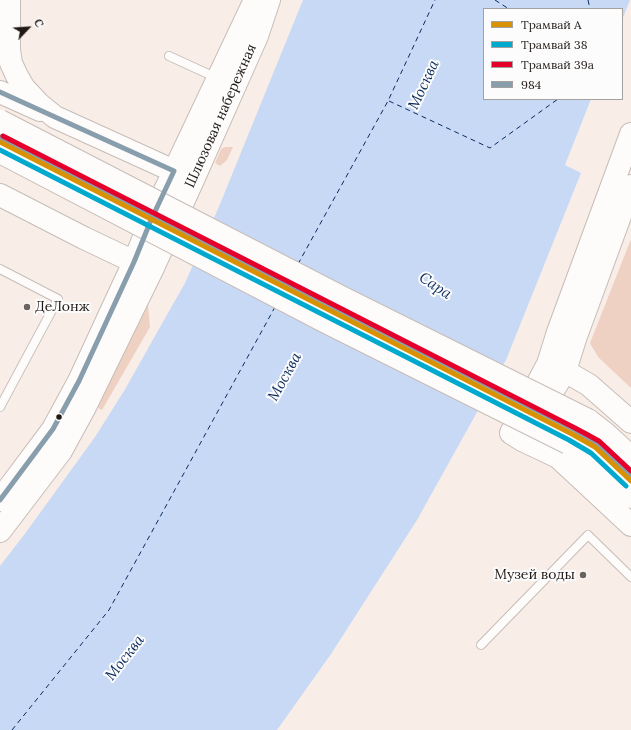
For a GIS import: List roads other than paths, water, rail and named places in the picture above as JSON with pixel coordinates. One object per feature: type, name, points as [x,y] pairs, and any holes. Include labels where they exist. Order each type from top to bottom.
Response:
[{"type":"main road","points":[[9,0],[9,50],[11,63],[24,88],[39,104],[55,116]]},
{"type":"main road","name":"Шлюзовая набережная","points":[[183,175],[218,78],[255,0]]},
{"type":"main road","name":"Шлюзовая набережная","points":[[143,266],[183,175],[257,36],[269,0]]},
{"type":"main road","points":[[0,92],[183,175]]},
{"type":"main road","points":[[0,121],[334,294],[588,420],[631,457]]},
{"type":"main road","points":[[557,367],[558,332],[631,134]]},
{"type":"main road","points":[[0,152],[328,323],[568,443],[590,458],[631,497]]},
{"type":"main road","points":[[631,186],[575,339],[557,367],[517,437],[558,457],[631,525]]},
{"type":"main road","points":[[0,195],[143,266]]},
{"type":"main road","points":[[0,500],[53,429],[143,266]]},
{"type":"main road","points":[[0,531],[61,451],[85,407],[143,266]]},
{"type":"main road","points":[[557,367],[589,386],[631,422]]},
{"type":"lane","points":[[169,56],[218,78]]},
{"type":"lane","points":[[0,137],[575,430],[598,444],[631,475]]},
{"type":"lane","points":[[0,269],[58,299],[0,407]]},
{"type":"lane","points":[[482,645],[588,535],[631,577]]},
{"type":"water","points":[[303,0],[630,0],[623,18],[623,8],[483,8],[483,100],[591,100],[565,165],[581,173],[506,360],[417,520],[331,654],[277,730],[0,730],[0,566],[95,437],[124,391],[185,283],[218,209]]},
{"type":"tram line","name":"39а","points":[[3,136],[575,428],[599,441],[631,471]]},
{"type":"tram line","name":"А","points":[[0,142],[572,434],[595,447],[631,481]]},
{"type":"tram line","name":"38","points":[[0,150],[569,440],[591,453],[626,486]]},
{"type":"place","name":"ДеЛонж","points":[[27,307]]},
{"type":"place","name":"Музей воды","points":[[583,575]]},
{"type":"water label","name":"Москва","points":[[424,85]]},
{"type":"water label","name":"Сара","points":[[435,286]]},
{"type":"water label","name":"Москва","points":[[285,377]]},
{"type":"water label","name":"Москва","points":[[125,658]]}]
